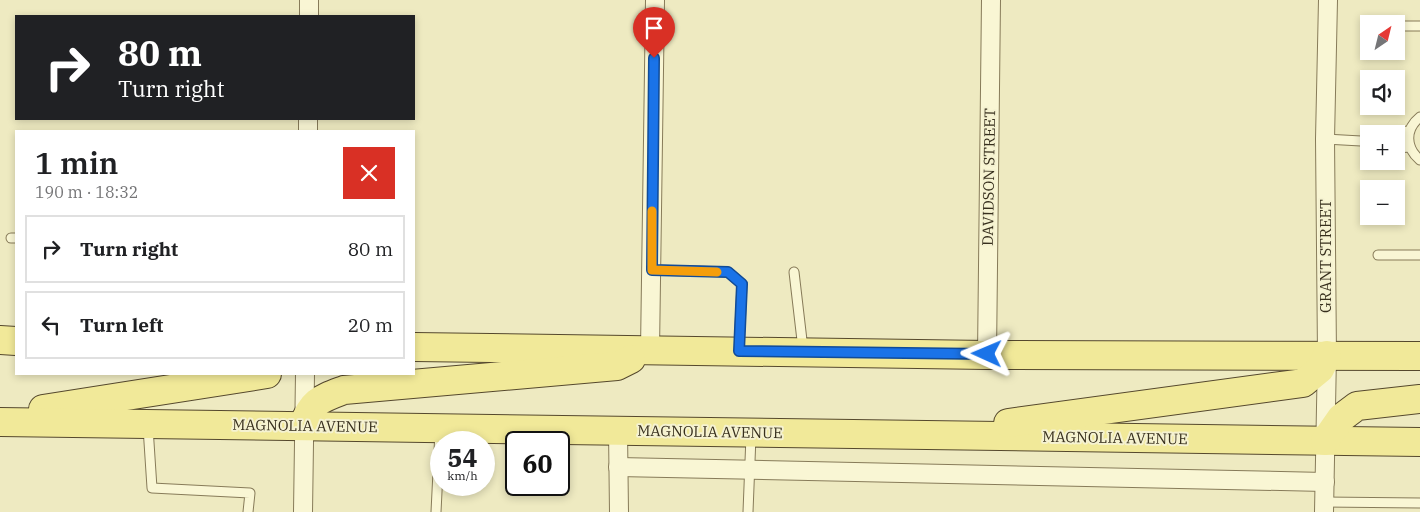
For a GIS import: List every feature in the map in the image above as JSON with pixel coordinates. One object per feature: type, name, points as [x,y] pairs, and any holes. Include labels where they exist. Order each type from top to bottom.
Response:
[{"type":"main road","points":[[0,340],[15,341]]},
{"type":"main road","points":[[415,347],[987,354],[1420,356]]},
{"type":"main road","points":[[304,426],[310,409],[320,399],[344,390],[617,366],[650,350]]},
{"type":"main road","points":[[915,435],[1303,383],[1320,369],[1327,355]]},
{"type":"main road","points":[[0,416],[261,375]]},
{"type":"main road","points":[[1325,441],[1341,418],[1357,406],[1420,398]]},
{"type":"main road","name":"MAGNOLIA AVENUE","points":[[0,422],[1420,442]]},
{"type":"street","points":[[309,0],[309,15]]},
{"type":"street","points":[[650,350],[655,0]]},
{"type":"street","name":"DAVIDSON STREET","points":[[987,354],[991,0]]},
{"type":"street","name":"GRANT STREET","points":[[1324,507],[1327,355],[1325,140],[1328,0]]},
{"type":"street","points":[[303,512],[305,375]]},
{"type":"street","points":[[618,431],[619,512]]},
{"type":"street","points":[[618,466],[1325,482]]},
{"type":"lane","points":[[1405,26],[1420,26]]},
{"type":"lane","points":[[1420,117],[1409,131],[1410,148],[1420,160]]},
{"type":"lane","points":[[1405,131],[1409,131]]},
{"type":"lane","points":[[1325,140],[1360,140]]},
{"type":"lane","points":[[1405,148],[1410,148]]},
{"type":"lane","points":[[1378,255],[1420,255]]},
{"type":"lane","points":[[652,270],[728,272],[742,284],[739,351]]},
{"type":"lane","points":[[794,272],[803,352]]},
{"type":"lane","points":[[148,424],[152,488],[250,494],[248,512]]},
{"type":"lane","points":[[436,512],[440,428]]},
{"type":"lane","points":[[748,512],[751,433]]},
{"type":"lane","points":[[1324,507],[1420,504]]},
{"type":"slow traffic","points":[[652,211],[652,270],[717,272]]},
{"type":"route","points":[[654,58],[652,270],[728,272],[742,284],[739,351],[987,354]]}]
